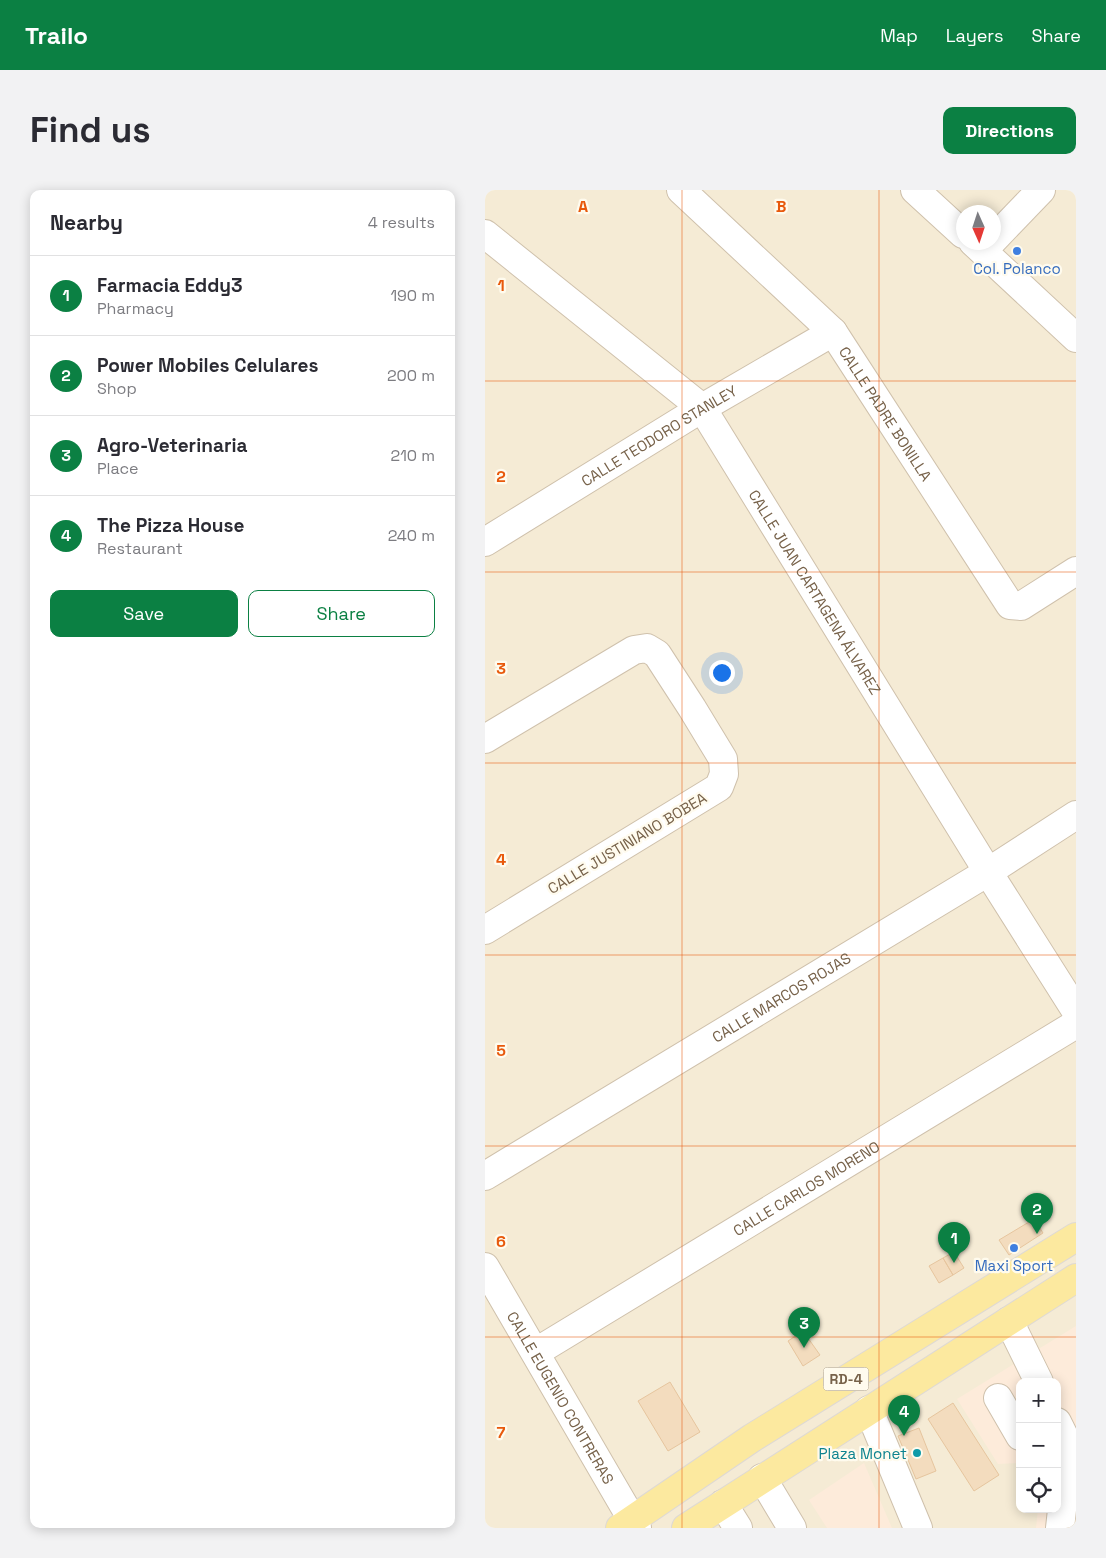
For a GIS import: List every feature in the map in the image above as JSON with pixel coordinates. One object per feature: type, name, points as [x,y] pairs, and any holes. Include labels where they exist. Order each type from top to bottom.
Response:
[{"type":"main road","name":"RD-4","points":[[629,1525],[752,1438],[1076,1237]]},
{"type":"main road","name":"RD-4","points":[[686,1528],[1076,1278]]},
{"type":"street","name":"CALLE PADRE BONILLA","points":[[681,190],[833,332],[1010,605],[1021,606],[1076,572]]},
{"type":"street","points":[[915,190],[956,222]]},
{"type":"street","points":[[1001,225],[1041,190]]},
{"type":"street","name":"CALLE JUAN CARTAGENA ÁLVAREZ","points":[[485,234],[702,408],[988,872],[1076,1011]]},
{"type":"street","points":[[989,250],[1076,338]]},
{"type":"street","name":"CALLE TEODORO STANLEY","points":[[485,542],[702,408],[833,332]]},
{"type":"street","name":"CALLE JUSTINIANO BOBEA","points":[[485,739],[634,650],[647,648],[657,654],[723,759],[723,774],[719,787],[485,930]]},
{"type":"street","name":"CALLE MARCOS ROJAS","points":[[485,1176],[988,872],[1076,815]]},
{"type":"street","name":"CALLE CARLOS MORENO","points":[[536,1352],[1076,1024]]},
{"type":"street","name":"CALLE EUGENIO CONTRERAS","points":[[485,1267],[536,1352],[629,1525]]},
{"type":"street","points":[[1009,1321],[1037,1378]]},
{"type":"street","points":[[999,1398],[1016,1429]]},
{"type":"street","points":[[869,1410],[918,1528]]},
{"type":"street","points":[[1057,1423],[1067,1446],[1060,1528]]},
{"type":"street","points":[[762,1478],[792,1528]]},
{"type":"street","points":[[723,1504],[738,1528]]},
{"type":"shaded area","points":[[485,190],[1076,190],[1076,1528],[485,1528]]},
{"type":"shaded area","points":[[1076,1326],[1076,1528],[1036,1528],[1038,1513],[1061,1513],[1061,1378],[1016,1378],[1016,1463],[998,1464],[957,1399]]},
{"type":"shaded area","points":[[864,1463],[892,1528],[827,1528],[809,1500]]},
{"type":"building","points":[[1034,1219],[1043,1233],[1009,1255],[999,1240]]},
{"type":"building","points":[[954,1252],[964,1268],[953,1275],[943,1258]]},
{"type":"building","points":[[943,1258],[953,1275],[939,1283],[929,1266]]},
{"type":"building","points":[[803,1331],[820,1355],[803,1366],[788,1341]]},
{"type":"building","points":[[670,1382],[700,1432],[668,1451],[638,1401]]},
{"type":"building","points":[[953,1403],[999,1475],[974,1491],[928,1419]]},
{"type":"building","name":"Plaza Monet","points":[[919,1428],[936,1471],[916,1479],[898,1436]]},
{"type":"place","name":"Col. Polanco","points":[[1017,251]]},
{"type":"place","name":"Power Mobiles Celulares","points":[[1037,1234]]},
{"type":"place","name":"Maxi Sport","points":[[1014,1248]]},
{"type":"place","name":"Farmacia Eddy3","points":[[954,1263]]},
{"type":"place","name":"Agro-Veterinaria","points":[[804,1348]]},
{"type":"place","name":"The Pizza House","points":[[904,1436]]},
{"type":"place","name":"Plaza Monet","points":[[917,1453]]}]
